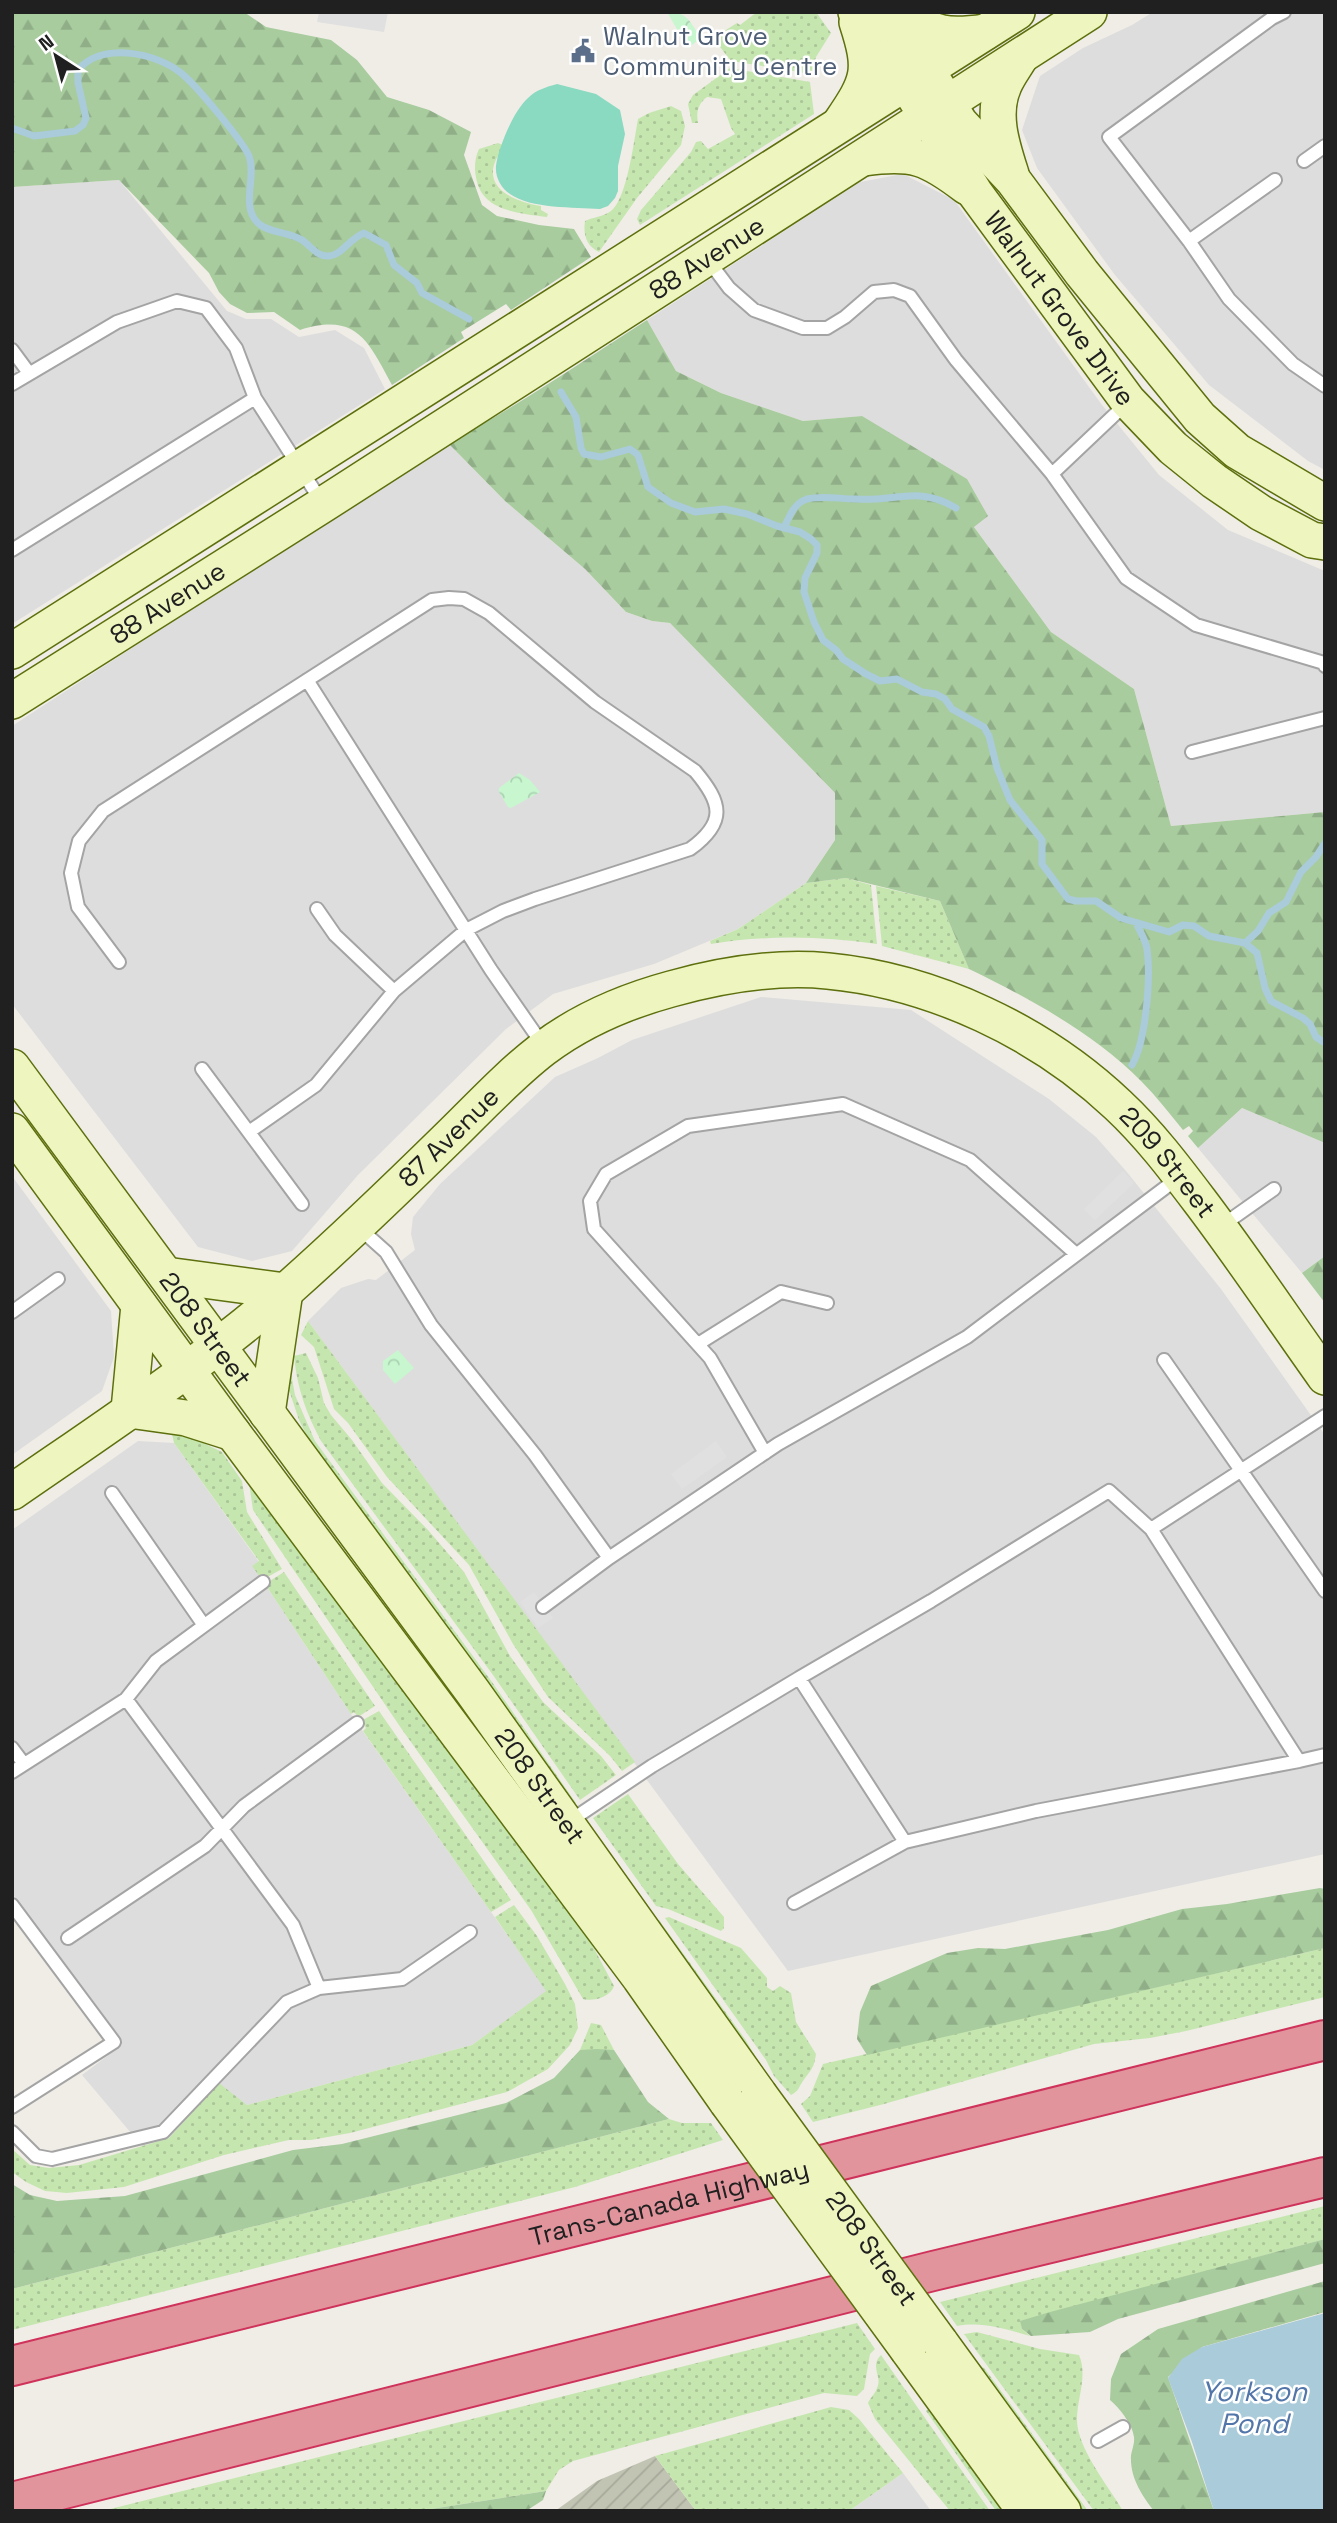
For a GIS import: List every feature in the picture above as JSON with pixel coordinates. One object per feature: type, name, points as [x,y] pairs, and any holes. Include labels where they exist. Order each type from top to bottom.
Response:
[{"type":"highway","name":"Trans-Canada Highway","points":[[12,2366],[1325,2040]]},
{"type":"highway","points":[[12,2502],[933,2271],[1325,2177]]},
{"type":"main road","name":"Walnut Grove Drive","points":[[855,12],[916,77],[937,109],[975,193],[1128,401],[1173,447],[1214,481],[1261,513],[1312,540],[1325,542]]},
{"type":"main road","points":[[836,128],[861,93],[868,70],[866,49],[855,12]]},
{"type":"main road","name":"Walnut Grove Drive","points":[[890,12],[916,77]]},
{"type":"main road","points":[[904,12],[929,30],[955,36],[985,32]]},
{"type":"main road","name":"88 Avenue","points":[[12,651],[1017,12]]},
{"type":"main road","name":"88 Avenue","points":[[12,701],[324,504],[1089,12]]},
{"type":"main road","points":[[1013,180],[998,132],[998,114],[1003,87],[1021,56]]},
{"type":"main road","name":"Walnut Grove Drive","points":[[937,109],[960,122],[1013,180],[1082,273],[1200,418],[1237,451],[1325,503]]},
{"type":"main road","points":[[861,158],[896,154],[920,158],[944,169],[975,193]]},
{"type":"main road","name":"87 Avenue","points":[[12,1492],[218,1347],[358,1227],[506,1082],[545,1048],[597,1017],[654,993],[691,983],[760,971],[828,971],[878,979],[958,1003]]},
{"type":"main road","name":"209 Street","points":[[958,1003],[1023,1033],[1088,1078],[1148,1135],[1220,1227],[1325,1377]]},
{"type":"main road","name":"208 Street","points":[[12,1067],[473,1692],[566,1824],[743,2098],[924,2346],[1063,2511]]},
{"type":"main road","name":"208 Street","points":[[12,1131],[233,1433],[640,1978],[743,2098]]},
{"type":"main road","points":[[166,1275],[285,1291],[267,1413]]},
{"type":"main road","points":[[139,1305],[129,1410],[186,1418],[233,1433]]},
{"type":"main road","name":"208 Street","points":[[924,2346],[1025,2511]]},
{"type":"lane","points":[[1284,12],[1109,137],[1189,241],[1229,299],[1293,364],[1325,386]]},
{"type":"lane","points":[[1304,161],[1325,146]]},
{"type":"lane","points":[[1189,241],[1275,180]]},
{"type":"lane","points":[[705,257],[729,288],[754,310],[803,328],[827,328],[845,317],[874,292],[894,290],[910,296],[956,360],[1052,474],[1126,578],[1196,625],[1324,663],[1325,666]]},
{"type":"lane","points":[[12,384],[117,322],[177,301],[206,308],[236,348],[255,398],[324,504]]},
{"type":"lane","points":[[12,350],[29,373]]},
{"type":"lane","points":[[12,550],[255,398]]},
{"type":"lane","points":[[1052,474],[1128,401]]},
{"type":"lane","points":[[119,962],[78,907],[71,873],[79,841],[103,811],[432,600],[464,599],[489,613],[595,702],[695,771],[706,785],[718,810],[716,823],[706,837],[690,849],[535,898],[466,930],[394,991],[316,1085],[248,1132]]},
{"type":"lane","points":[[307,680],[526,1023],[545,1048]]},
{"type":"lane","points":[[1192,752],[1325,718]]},
{"type":"lane","points":[[317,909],[334,935],[394,991]]},
{"type":"lane","points":[[202,1069],[302,1204]]},
{"type":"lane","points":[[765,1453],[710,1358],[594,1229],[590,1200],[606,1174],[688,1126],[843,1104],[970,1160],[1076,1254]]},
{"type":"lane","points":[[543,1607],[609,1558],[765,1453],[967,1337],[1180,1176]]},
{"type":"lane","points":[[1220,1227],[1274,1189]]},
{"type":"lane","points":[[358,1227],[386,1252],[431,1325],[535,1455],[609,1558]]},
{"type":"lane","points":[[12,1312],[58,1279]]},
{"type":"lane","points":[[698,1344],[781,1292],[827,1303]]},
{"type":"lane","points":[[1164,1360],[1325,1591]]},
{"type":"lane","points":[[1151,1529],[1325,1416]]},
{"type":"lane","points":[[566,1824],[652,1766],[931,1601],[1109,1491],[1151,1529],[1299,1761]]},
{"type":"lane","points":[[112,1493],[203,1624]]},
{"type":"lane","points":[[12,1772],[126,1699],[156,1661],[263,1582]]},
{"type":"lane","points":[[799,1678],[905,1842]]},
{"type":"lane","points":[[126,1699],[293,1925],[320,1988]]},
{"type":"lane","points":[[68,1938],[205,1846],[244,1806],[356,1723]]},
{"type":"lane","points":[[12,1748],[24,1764]]},
{"type":"lane","points":[[794,1903],[905,1842],[1036,1811],[1325,1755]]},
{"type":"lane","points":[[12,1905],[114,2042],[12,2107]]},
{"type":"lane","points":[[12,2132],[36,2156],[52,2159],[163,2132],[287,2002],[320,1988],[402,1979],[470,1932]]},
{"type":"lane","points":[[1098,2441],[1123,2427]]},
{"type":"shaded area","points":[[319,12],[388,12],[384,32],[317,22]]},
{"type":"shaded area","points":[[1153,12],[1325,12],[1325,470],[1308,461],[1209,385],[1115,275],[1037,168],[1022,130],[1040,76],[1083,48]]},
{"type":"shaded area","points":[[903,174],[954,200],[1102,405],[1159,475],[1228,530],[1325,571],[1325,812],[1171,826],[1134,689],[1051,632],[974,527],[862,416],[803,421],[721,393],[676,371],[647,320],[860,182]]},
{"type":"shaded area","points":[[119,180],[227,311],[246,319],[271,319],[299,337],[335,330],[364,348],[385,389],[12,624],[12,187]]},
{"type":"shaded area","points":[[448,443],[505,501],[585,569],[626,612],[652,621],[670,623],[835,793],[835,840],[806,883],[738,929],[654,964],[553,994],[506,1029],[358,1175],[292,1251],[252,1261],[198,1247],[12,1004],[12,726]]},
{"type":"shaded area","points":[[761,997],[911,1010],[1049,1099],[1096,1137],[1126,1171],[1221,1289],[1325,1435],[1325,1854],[788,1971],[308,1321],[341,1288],[368,1279],[376,1280],[415,1250],[411,1234],[413,1217],[440,1184],[555,1077],[632,1040]]},
{"type":"shaded area","points":[[1242,1108],[1325,1143],[1325,1256],[1302,1273],[1198,1148]]},
{"type":"shaded area","points":[[1123,1171],[1134,1183],[1095,1220],[1084,1209]]},
{"type":"shaded area","points":[[12,1176],[111,1311],[114,1357],[102,1391],[12,1455]]},
{"type":"shaded area","points":[[138,1441],[174,1443],[259,1562],[253,1566],[357,1723],[547,1991],[472,2045],[247,2105],[234,2096],[169,2138],[142,2146],[82,2075],[122,2045],[12,1893],[12,1530]]},
{"type":"shaded area","points":[[716,1441],[727,1457],[682,1489],[671,1474]]},
{"type":"shaded area","points":[[534,1592],[553,1618],[538,1628],[520,1602]]},
{"type":"shaded area","points":[[655,2456],[696,2511],[555,2511],[597,2481]]},
{"type":"shaded area","points":[[903,2473],[931,2511],[849,2511]]},
{"type":"green space","points":[[12,12],[244,12],[266,27],[331,40],[357,60],[387,97],[429,110],[471,132],[464,155],[482,205],[497,216],[574,229],[591,257],[511,310],[506,304],[461,332],[464,338],[392,385],[376,355],[358,334],[348,328],[319,325],[300,330],[274,312],[247,313],[230,304],[219,292],[209,273],[119,180],[12,187]]},
{"type":"green space","points":[[667,12],[684,16],[701,38],[688,48]]},
{"type":"green space","points":[[757,12],[816,12],[831,33],[816,57],[812,74],[731,61],[713,38],[737,23],[740,25]]},
{"type":"green space","points":[[730,68],[810,82],[814,114],[640,225],[637,219],[641,210],[691,152],[696,142],[701,141],[708,149],[735,134],[721,99],[707,97],[702,102],[698,108],[698,123],[692,123],[688,104],[693,95]]},
{"type":"green space","points":[[557,84],[596,94],[620,110],[625,134],[618,166],[618,191],[608,206],[600,209],[529,202],[507,192],[498,178],[496,166],[500,149],[517,111],[534,93]]},
{"type":"green space","points":[[671,106],[681,111],[685,126],[681,145],[637,198],[599,252],[586,239],[585,221],[608,213],[617,204],[629,168],[638,119]]},
{"type":"green space","points":[[498,143],[505,146],[496,159],[493,170],[499,187],[516,199],[541,206],[541,210],[548,214],[547,217],[505,209],[488,200],[481,192],[475,173],[477,153],[479,149]]},
{"type":"green space","points":[[647,320],[676,371],[721,393],[803,421],[862,416],[967,479],[988,516],[974,527],[1051,632],[1134,689],[1171,826],[1325,812],[1325,1143],[1242,1108],[1198,1148],[1188,1136],[1193,1131],[1189,1126],[1183,1130],[1141,1081],[1103,1048],[1037,1004],[969,969],[940,901],[846,878],[806,883],[835,840],[835,793],[670,623],[652,621],[626,612],[585,569],[505,501],[448,443],[524,399]]},
{"type":"green space","points":[[519,773],[530,780],[540,792],[511,808],[499,788]]},
{"type":"green space","points":[[846,878],[871,885],[877,944],[794,938],[711,944],[710,941],[738,929],[806,883]]},
{"type":"green space","points":[[876,886],[940,901],[969,969],[882,946]]},
{"type":"green space","points":[[1325,1256],[1325,1303],[1302,1273]]},
{"type":"green space","points":[[308,1321],[635,1762],[622,1771],[610,1756],[548,1697],[513,1644],[469,1565],[387,1477],[348,1423],[334,1409],[314,1347],[301,1335]]},
{"type":"green space","points":[[398,1350],[414,1368],[395,1384],[383,1370],[383,1361]]},
{"type":"green space","points":[[306,1353],[331,1415],[382,1483],[464,1572],[510,1656],[543,1702],[601,1756],[616,1775],[580,1800],[493,1675],[321,1441],[303,1400],[295,1368],[294,1356]]},
{"type":"green space","points":[[289,1362],[295,1395],[315,1441],[492,1682],[576,1803],[572,1805],[312,1446],[299,1420],[288,1387]]},
{"type":"green space","points":[[172,1434],[191,1437],[222,1452],[242,1481],[247,1512],[282,1569],[262,1580],[252,1566],[259,1561],[174,1443]]},
{"type":"green space","points":[[249,1483],[406,1688],[590,1941],[614,1986],[605,1996],[583,1999],[531,1910],[403,1731],[253,1510]]},
{"type":"green space","points":[[284,1572],[375,1706],[358,1717],[354,1712],[351,1714],[265,1584]]},
{"type":"green space","points":[[379,1711],[511,1900],[491,1912],[363,1731],[366,1728],[361,1721]]},
{"type":"green space","points":[[628,1794],[678,1864],[724,1917],[724,1928],[721,1931],[656,1906],[593,1818]]},
{"type":"green space","points":[[1325,1889],[1325,1948],[867,2055],[857,2039],[860,2012],[871,1986],[947,1953],[978,1948],[1005,1949],[1108,1930],[1182,1909]]},
{"type":"green space","points":[[514,1905],[537,1936],[565,1984],[575,2004],[578,2028],[570,2045],[548,2069],[507,2092],[350,2133],[311,2140],[289,2140],[224,2155],[124,2187],[67,2193],[45,2191],[12,2172],[12,2149],[30,2165],[49,2168],[79,2165],[169,2138],[219,2083],[247,2105],[472,2045],[546,1991],[495,1917]]},
{"type":"green space","points":[[669,1917],[741,1948],[767,1978],[767,1987],[773,1991],[780,1986],[791,1993],[796,2022],[816,2054],[811,2069],[794,2094],[791,2095],[774,2076],[766,2060],[665,1918]]},
{"type":"green space","points":[[659,1920],[745,2039],[762,2067],[760,2069],[655,1923]]},
{"type":"green space","points":[[1325,1948],[1325,1997],[1186,2031],[1094,2044],[813,2122],[801,2104],[810,2096],[823,2064]]},
{"type":"green space","points":[[591,2023],[601,2025],[614,2050],[580,2050]]},
{"type":"green space","points":[[580,2050],[614,2050],[648,2102],[669,2119],[12,2289],[12,2184],[30,2195],[57,2201],[125,2196],[293,2150],[342,2144],[506,2103],[554,2078]]},
{"type":"green space","points":[[669,2119],[682,2123],[711,2123],[723,2140],[575,2187],[12,2330],[12,2289]]},
{"type":"green space","points":[[1325,2206],[1325,2239],[1021,2321],[1022,2329],[1030,2336],[985,2325],[957,2326],[940,2302]]},
{"type":"green space","points":[[1325,2239],[1325,2263],[1118,2319],[1090,2332],[1031,2336],[1022,2329],[1020,2321],[1050,2312]]},
{"type":"green space","points":[[1325,2281],[1325,2312],[1202,2347],[1168,2377],[1214,2511],[1154,2511],[1133,2474],[1131,2457],[1134,2437],[1131,2427],[1110,2400],[1111,2379],[1121,2354],[1158,2329]]},
{"type":"green space","points":[[857,2323],[875,2349],[870,2354],[864,2389],[857,2396],[824,2393],[573,2461],[559,2470],[546,2491],[418,2511],[102,2511]]},
{"type":"green space","points":[[977,2332],[1040,2349],[1079,2355],[1082,2371],[1077,2412],[1078,2431],[1088,2455],[1123,2511],[1094,2511],[964,2334]]},
{"type":"green space","points":[[881,2355],[990,2511],[950,2511],[875,2419],[868,2403],[878,2384],[876,2364]]},
{"type":"green space","points":[[972,2358],[985,2369],[1088,2511],[1083,2511]]},
{"type":"green space","points":[[831,2407],[849,2410],[859,2419],[903,2473],[849,2511],[696,2511],[655,2456]]},
{"type":"green space","points":[[928,2409],[1004,2511],[996,2511],[926,2411]]},
{"type":"green space","points":[[546,2491],[543,2500],[526,2511],[418,2511]]},
{"type":"water","name":"Yorkson Pond","points":[[1325,2313],[1325,2511],[1214,2511],[1168,2378],[1182,2359],[1202,2347]]},
{"type":"waterway","points":[[12,128],[34,136],[75,131],[83,125],[86,118],[78,83],[78,70],[88,61],[114,53],[143,55],[157,60],[188,79],[245,148],[251,164],[250,208],[258,223],[267,229],[297,237],[325,256],[338,253],[364,233],[386,245],[394,265],[417,283],[422,293],[469,319]]},
{"type":"waterway","points":[[561,392],[576,417],[584,454],[601,457],[630,449],[638,455],[648,487],[671,503],[695,512],[724,509],[747,514],[800,532],[811,539],[817,545],[817,553],[805,578],[804,592],[823,640],[843,659],[866,674],[880,681],[897,679],[922,692],[936,694],[945,699],[952,709],[984,727],[1010,800],[1042,840],[1042,864],[1068,899],[1096,901],[1121,918],[1169,932],[1183,925],[1194,926],[1209,936],[1245,943],[1257,953],[1265,988],[1271,1001],[1303,1018],[1310,1024],[1316,1037],[1325,1043]]},
{"type":"waterway","points":[[784,528],[795,507],[802,501],[813,498],[918,496],[930,497],[956,508]]},
{"type":"waterway","points":[[1245,943],[1258,931],[1269,913],[1286,902],[1301,872],[1325,843]]},
{"type":"waterway","points":[[1132,1065],[1144,1025],[1148,976],[1146,946],[1136,923]]},
{"type":"place","name":"Walnut Grove Community Centre","points":[[583,51]]}]
